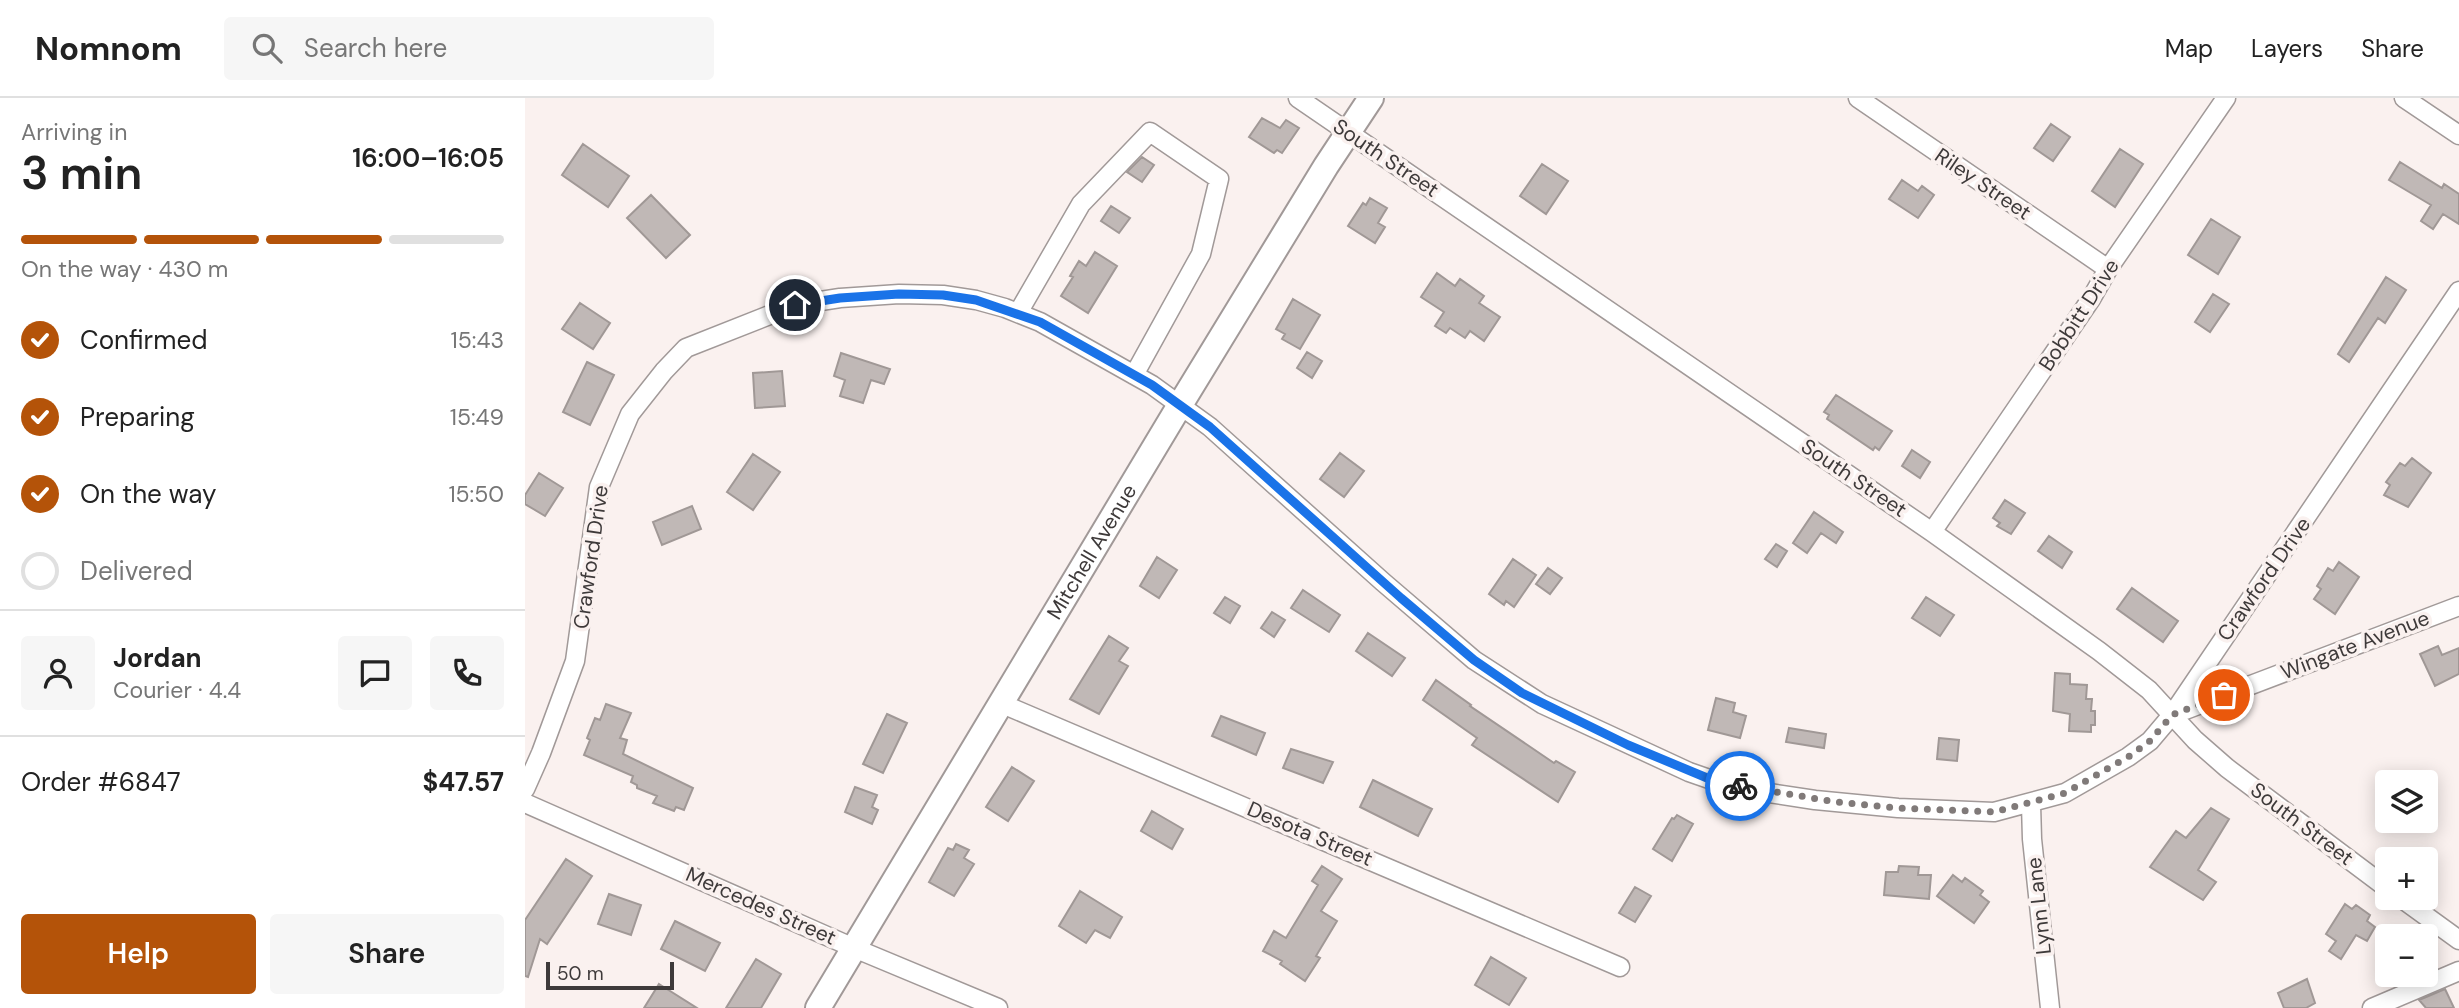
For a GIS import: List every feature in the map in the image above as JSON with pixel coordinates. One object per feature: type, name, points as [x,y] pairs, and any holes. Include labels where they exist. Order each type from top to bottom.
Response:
[{"type":"street","name":"South Street","points":[[1299,98],[1932,532],[2099,651],[2149,690],[2195,740],[2227,768],[2375,879]]},
{"type":"street","name":"Mitchell Avenue","points":[[818,1008],[1180,405],[1371,98]]},
{"type":"street","name":"Riley Street","points":[[1859,98],[2108,269]]},
{"type":"street","name":"Bobbitt Drive","points":[[1932,532],[2226,98]]},
{"type":"street","points":[[2404,98],[2459,135]]},
{"type":"street","points":[[1018,313],[1081,204],[1150,132],[1219,179],[1201,254],[1134,375]]},
{"type":"street","name":"Crawford Drive","points":[[525,789],[559,709],[575,661],[596,507],[607,466],[630,414],[686,348],[795,305],[840,298],[899,294],[943,295],[976,300],[1040,322],[1134,375],[1210,427],[1372,573],[1474,660],[1532,699],[1628,745],[1712,780],[1763,792],[1898,808],[1994,812],[2065,793],[2128,757],[2150,741],[2172,715],[2459,291]]},
{"type":"street","name":"Wingate Avenue","points":[[2172,715],[2459,606]]},
{"type":"street","name":"Desota Street","points":[[1000,703],[1620,967]]},
{"type":"street","name":"Mercedes Street","points":[[525,803],[854,948],[998,1008]]},
{"type":"street","name":"Lynn Lane","points":[[2031,804],[2032,839],[2050,1008]]},
{"type":"street","points":[[2418,910],[2459,940]]},
{"type":"street","points":[[2372,1008],[2459,971]]},
{"type":"building","points":[[1262,118],[1280,128],[1286,120],[1299,128],[1282,153],[1277,150],[1274,153],[1249,137]]},
{"type":"building","points":[[2051,124],[2070,137],[2053,161],[2034,148]]},
{"type":"building","points":[[583,144],[629,176],[608,207],[562,175]]},
{"type":"building","points":[[2120,149],[2143,164],[2115,207],[2092,191]]},
{"type":"building","points":[[1142,157],[1154,165],[1142,182],[1127,172]]},
{"type":"building","points":[[2400,162],[2442,188],[2444,184],[2459,194],[2459,224],[2443,214],[2433,229],[2421,221],[2431,205],[2389,180]]},
{"type":"building","points":[[1542,164],[1568,181],[1546,214],[1520,196]]},
{"type":"building","points":[[1902,180],[1918,191],[1922,186],[1934,195],[1918,218],[1889,199]]},
{"type":"building","points":[[651,195],[690,235],[666,258],[627,218]]},
{"type":"building","points":[[1370,198],[1387,208],[1378,223],[1385,227],[1375,243],[1348,226],[1363,203],[1366,205]]},
{"type":"building","points":[[1111,206],[1130,218],[1119,233],[1101,221]]},
{"type":"building","points":[[2211,219],[2240,237],[2218,274],[2188,255]]},
{"type":"building","points":[[1095,252],[1117,266],[1088,313],[1061,296],[1079,261],[1086,266]]},
{"type":"building","points":[[1437,273],[1455,286],[1460,279],[1484,296],[1479,303],[1500,317],[1484,341],[1470,331],[1465,338],[1450,328],[1446,333],[1435,326],[1444,312],[1421,297]]},
{"type":"building","points":[[2386,277],[2406,290],[2385,323],[2378,318],[2349,362],[2338,354]]},
{"type":"building","points":[[2213,294],[2229,304],[2210,332],[2195,322]]},
{"type":"building","points":[[1293,299],[1320,315],[1300,349],[1282,339],[1285,334],[1276,329]]},
{"type":"building","points":[[580,303],[610,323],[593,349],[562,329]]},
{"type":"building","points":[[1307,352],[1322,361],[1312,378],[1297,368]]},
{"type":"building","points":[[841,353],[890,369],[884,384],[871,380],[863,403],[840,396],[845,380],[834,376]]},
{"type":"building","points":[[587,362],[614,375],[590,425],[563,412]]},
{"type":"building","points":[[782,371],[785,406],[755,408],[753,373]]},
{"type":"building","points":[[1836,395],[1892,431],[1879,450],[1875,447],[1873,450],[1827,419],[1829,415],[1824,412]]},
{"type":"building","points":[[1912,450],[1930,462],[1920,478],[1902,466]]},
{"type":"building","points":[[1340,453],[1364,471],[1344,497],[1320,479]]},
{"type":"building","points":[[753,454],[780,472],[753,510],[727,492]]},
{"type":"building","points":[[2412,458],[2431,473],[2408,507],[2384,495],[2390,485],[2386,482],[2400,463],[2405,466]]},
{"type":"building","points":[[539,473],[563,488],[545,516],[525,504],[525,495]]},
{"type":"building","points":[[2005,500],[2025,513],[2011,534],[1997,526],[2000,523],[1993,518]]},
{"type":"building","points":[[692,506],[701,529],[662,545],[653,522]]},
{"type":"building","points":[[1814,512],[1843,532],[1836,543],[1821,533],[1807,553],[1793,543]]},
{"type":"building","points":[[2049,536],[2072,552],[2062,568],[2038,551]]},
{"type":"building","points":[[1776,544],[1787,551],[1777,567],[1765,559]]},
{"type":"building","points":[[1157,557],[1177,570],[1159,598],[1140,586]]},
{"type":"building","points":[[1513,559],[1536,575],[1514,607],[1506,601],[1504,605],[1489,594]]},
{"type":"building","points":[[2339,562],[2359,577],[2335,614],[2314,599],[2321,589],[2317,586],[2328,568],[2333,571]]},
{"type":"building","points":[[1548,568],[1562,578],[1550,594],[1536,584]]},
{"type":"building","points":[[2132,588],[2178,621],[2163,642],[2117,609]]},
{"type":"building","points":[[1303,590],[1340,615],[1329,632],[1291,608]]},
{"type":"building","points":[[1225,597],[1240,606],[1230,623],[1214,613]]},
{"type":"building","points":[[1926,597],[1954,615],[1940,636],[1912,618]]},
{"type":"building","points":[[1272,612],[1285,620],[1274,637],[1261,628]]},
{"type":"building","points":[[1368,633],[1405,658],[1392,676],[1356,651]]},
{"type":"building","points":[[1109,636],[1128,648],[1119,661],[1128,666],[1099,714],[1070,699]]},
{"type":"building","points":[[2438,646],[2442,655],[2459,648],[2459,674],[2435,686],[2420,654]]},
{"type":"building","points":[[2055,673],[2070,674],[2070,684],[2087,685],[2086,699],[2092,699],[2091,711],[2095,711],[2095,725],[2091,725],[2091,732],[2069,731],[2070,714],[2053,711]]},
{"type":"building","points":[[1436,680],[1554,763],[1556,761],[1575,772],[1558,802],[1472,745],[1477,738],[1423,700]]},
{"type":"building","points":[[1716,698],[1735,703],[1733,712],[1746,716],[1740,738],[1708,730]]},
{"type":"building","points":[[606,704],[631,713],[620,738],[627,740],[623,754],[693,788],[684,810],[676,807],[674,811],[653,803],[657,796],[637,788],[637,785],[631,782],[633,776],[584,755],[595,718],[600,720]]},
{"type":"building","points":[[887,714],[907,723],[883,773],[863,764]]},
{"type":"building","points":[[1221,716],[1265,733],[1256,755],[1212,736]]},
{"type":"building","points":[[1789,728],[1826,734],[1824,748],[1786,742]]},
{"type":"building","points":[[1939,738],[1959,740],[1957,761],[1937,759]]},
{"type":"building","points":[[1291,749],[1333,762],[1323,783],[1283,768]]},
{"type":"building","points":[[1012,767],[1034,781],[1008,821],[986,807]]},
{"type":"building","points":[[1373,780],[1432,809],[1418,836],[1360,807]]},
{"type":"building","points":[[855,787],[877,795],[872,807],[878,810],[872,824],[845,812]]},
{"type":"building","points":[[2211,808],[2229,819],[2198,870],[2216,882],[2203,900],[2150,867],[2176,831],[2186,838]]},
{"type":"building","points":[[1152,811],[1183,829],[1172,849],[1141,831]]},
{"type":"building","points":[[1677,815],[1693,824],[1672,861],[1653,849],[1672,818]]},
{"type":"building","points":[[956,844],[969,850],[964,858],[974,864],[954,896],[929,882],[948,848],[953,850]]},
{"type":"building","points":[[566,859],[592,876],[547,944],[540,939],[528,977],[525,976],[525,920]]},
{"type":"building","points":[[1322,866],[1342,879],[1321,911],[1337,921],[1316,956],[1320,958],[1305,981],[1280,964],[1282,961],[1263,951],[1274,931],[1286,938],[1318,885],[1312,881]]},
{"type":"building","points":[[1899,866],[1919,867],[1918,875],[1931,875],[1929,899],[1884,895],[1886,872],[1898,872]]},
{"type":"building","points":[[1953,875],[1962,882],[1965,878],[1983,891],[1980,895],[1989,902],[1974,923],[1937,896]]},
{"type":"building","points":[[1635,887],[1651,896],[1635,922],[1619,913]]},
{"type":"building","points":[[1080,891],[1122,917],[1110,938],[1095,930],[1086,943],[1059,926]]},
{"type":"building","points":[[609,894],[641,905],[631,935],[598,924]]},
{"type":"building","points":[[2345,904],[2352,909],[2356,905],[2370,915],[2367,921],[2375,927],[2367,941],[2356,935],[2341,959],[2329,951],[2336,941],[2326,934]]},
{"type":"building","points":[[675,921],[720,943],[705,971],[661,949]]},
{"type":"building","points":[[1491,957],[1526,978],[1509,1005],[1475,985]]},
{"type":"building","points":[[756,959],[781,974],[761,1008],[726,1008]]},
{"type":"building","points":[[2307,979],[2315,1003],[2306,1008],[2284,1008],[2278,993]]},
{"type":"building","points":[[659,984],[697,1008],[644,1008]]},
{"type":"building","points":[[2445,989],[2454,1008],[2426,1008],[2419,1000]]},
{"type":"way so far","points":[[1740,786],[1815,800],[1898,808],[1994,812],[2065,793],[2128,757],[2150,741],[2172,715],[2224,695]]},
{"type":"route","points":[[795,305],[840,298],[899,294],[943,295],[1005,308],[1040,322],[1152,385],[1210,427],[1401,598],[1474,660],[1522,693],[1689,772],[1740,786]]}]
